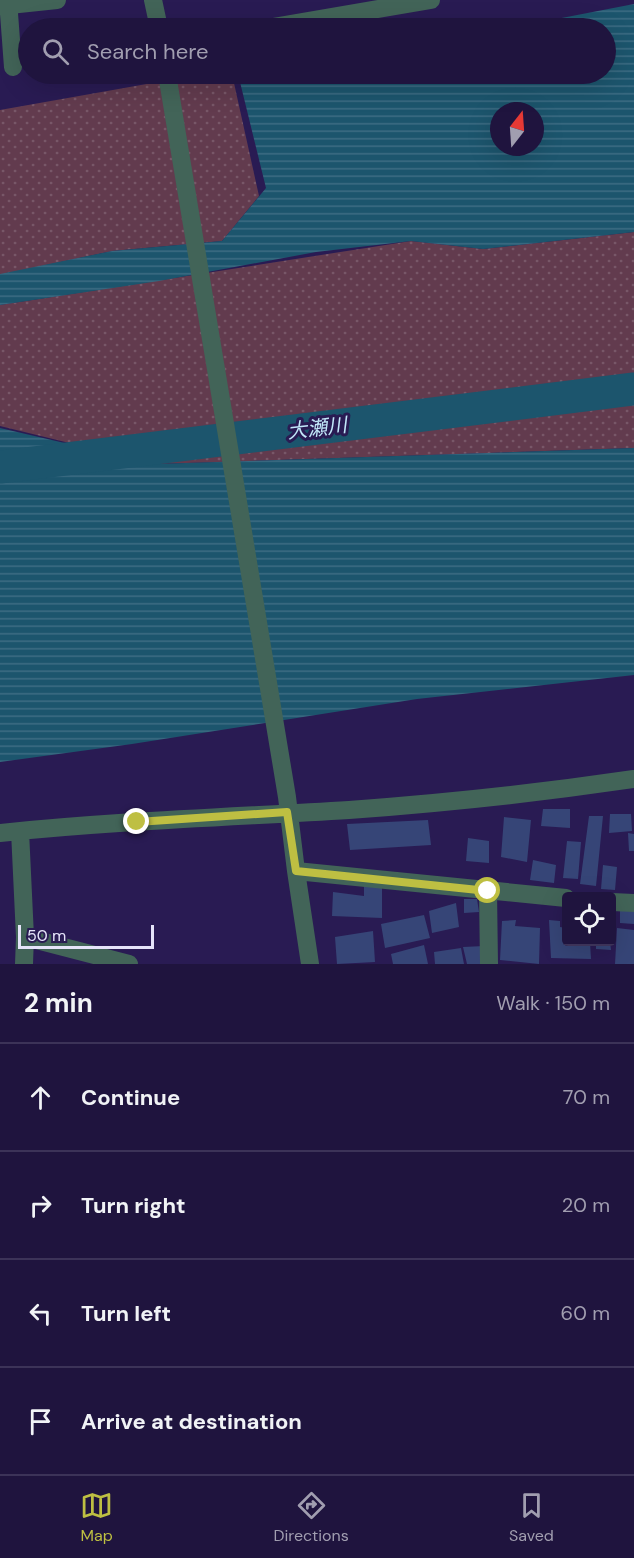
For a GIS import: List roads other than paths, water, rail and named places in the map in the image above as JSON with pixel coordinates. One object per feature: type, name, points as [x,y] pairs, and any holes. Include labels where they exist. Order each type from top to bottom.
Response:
[{"type":"street","points":[[13,67],[5,3],[57,0]]},
{"type":"street","points":[[153,0],[157,18]]},
{"type":"street","points":[[316,18],[390,3],[430,0]]},
{"type":"street","points":[[169,84],[287,805],[310,964]]},
{"type":"street","points":[[0,833],[287,805],[349,810],[531,794],[634,779]]},
{"type":"street","points":[[20,831],[26,938],[24,964]]},
{"type":"street","points":[[296,871],[562,898]]},
{"type":"street","points":[[488,891],[489,964]]},
{"type":"street","points":[[616,902],[634,903]]},
{"type":"street","points":[[26,938],[129,964]]},
{"type":"water","points":[[634,4],[634,232],[483,249],[411,241],[316,252],[159,281],[0,305],[0,274],[112,251],[222,241],[266,188],[240,84],[616,84],[616,18],[562,18]]},
{"type":"water","points":[[0,428],[155,464],[634,448],[634,675],[417,699],[132,744],[0,762]]},
{"type":"waterway","name":"大瀬川","points":[[0,467],[634,389]]}]
